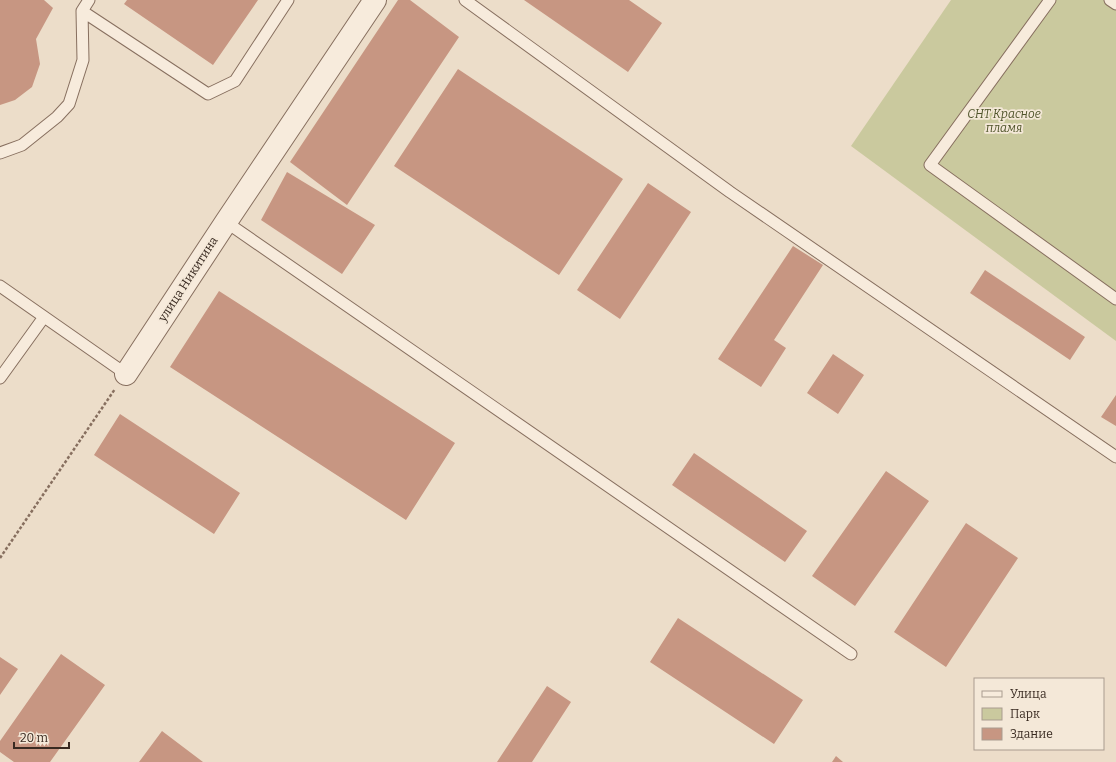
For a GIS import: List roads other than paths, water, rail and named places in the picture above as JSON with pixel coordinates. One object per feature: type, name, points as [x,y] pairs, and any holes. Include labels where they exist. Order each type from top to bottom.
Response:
[{"type":"street","name":"улица Никитина","points":[[126,374],[375,0]]},
{"type":"lane","points":[[0,153],[22,145],[57,118],[69,104],[83,60],[82,11],[89,0]]},
{"type":"lane","points":[[82,11],[208,94],[235,81],[288,0]]},
{"type":"lane","points":[[465,0],[730,192],[1116,457]]},
{"type":"lane","points":[[1050,0],[930,165],[1116,299]]},
{"type":"lane","points":[[1110,0],[1116,4]]},
{"type":"lane","points":[[226,222],[852,654]]},
{"type":"lane","points":[[0,286],[126,374]]},
{"type":"lane","points":[[0,378],[44,317]]},
{"type":"park label","name":"СНТ Красное пламя","points":[[1004,121]]}]
